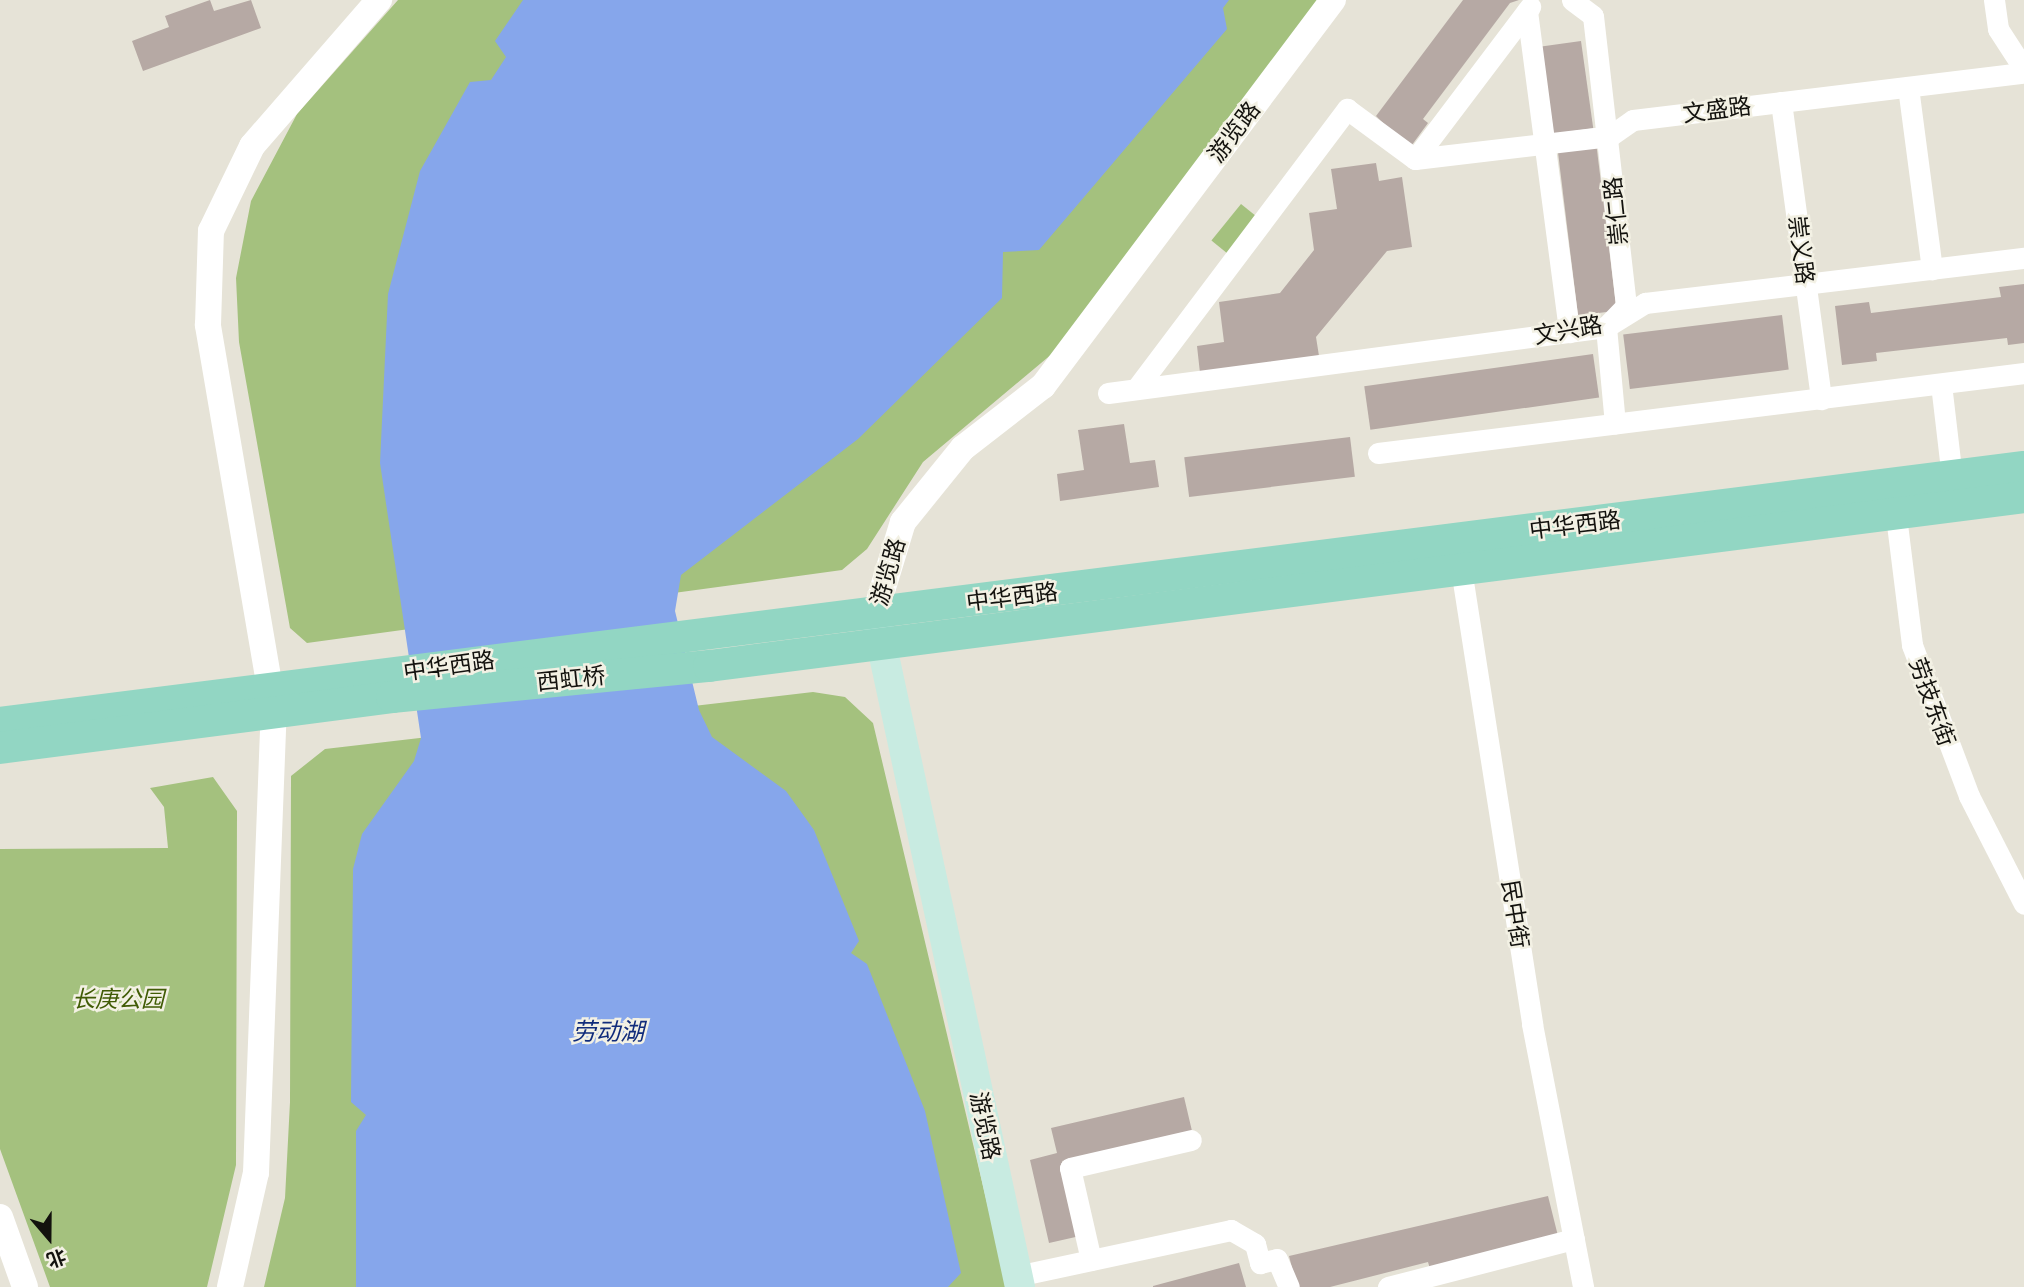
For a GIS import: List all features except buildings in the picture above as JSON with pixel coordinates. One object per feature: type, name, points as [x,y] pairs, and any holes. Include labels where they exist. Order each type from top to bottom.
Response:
[{"type":"main road","name":"中华西路","points":[[709,666],[878,629],[1954,491],[2024,467]]},
{"type":"main road","name":"中华西路","points":[[1954,491],[2024,497]]},
{"type":"main road","name":"中华西路","points":[[0,723],[272,700],[391,685],[734,626],[878,629]]},
{"type":"main road","name":"游览路","points":[[878,629],[1018,1281]]},
{"type":"main road","name":"西虹桥","points":[[391,685],[709,666]]},
{"type":"main road","name":"中华西路","points":[[0,748],[272,700]]},
{"type":"street","points":[[230,1287],[256,1173],[272,700],[208,325],[211,231],[252,146],[379,0]]},
{"type":"street","name":"游览路","points":[[878,629],[903,522],[963,448],[1043,386],[1333,0]]},
{"type":"street","name":"崇仁路","points":[[1572,0],[1600,8],[1607,136],[1626,306],[1606,327]]},
{"type":"street","points":[[1994,0],[1998,29],[2024,71]]},
{"type":"street","points":[[1531,6],[1544,143],[1569,332]]},
{"type":"street","points":[[1136,389],[1347,109],[1415,159],[1531,6]]},
{"type":"street","name":"文盛路","points":[[1415,159],[1607,136],[1633,120],[2024,71]]},
{"type":"street","points":[[1908,87],[1932,269]]},
{"type":"street","name":"崇义路","points":[[1781,102],[1821,398]]},
{"type":"street","name":"文兴路","points":[[1108,393],[1606,327],[1645,303],[2024,258]]},
{"type":"street","points":[[1606,327],[1615,424]]},
{"type":"street","points":[[1378,453],[2024,373]]},
{"type":"street","points":[[1941,384],[1954,491]]},
{"type":"street","name":"劳技东街","points":[[1894,499],[1916,658],[1969,796],[2024,904]]},
{"type":"street","name":"民中街","points":[[1459,554],[1532,1024],[1583,1287]]},
{"type":"street","points":[[1091,1260],[1070,1168],[1191,1140]]},
{"type":"street","points":[[0,1217],[25,1287]]},
{"type":"street","points":[[1018,1281],[1091,1260],[1231,1230],[1255,1244],[1261,1263],[1277,1259],[1289,1287]]},
{"type":"street","points":[[1388,1287],[1574,1239]]},
{"type":"green space","points":[[398,0],[1318,0],[1059,348],[923,462],[867,549],[842,570],[307,643],[290,628],[239,342],[236,278],[251,201],[297,114]]},
{"type":"green space","points":[[1241,204],[1261,220],[1232,257],[1211,241]]},
{"type":"green space","points":[[813,692],[845,697],[873,723],[1007,1287],[264,1287],[285,1198],[290,1102],[291,776],[325,749]]},
{"type":"green space","name":"长庚公园","points":[[213,777],[237,811],[236,1165],[207,1287],[50,1287],[0,1149],[0,849],[168,848],[164,807],[150,788]]},
{"type":"water","name":"劳动湖","points":[[523,0],[1229,0],[1223,8],[1227,29],[1039,250],[1003,252],[1002,298],[858,439],[681,575],[675,611],[699,710],[712,737],[786,791],[814,830],[859,941],[851,953],[867,964],[925,1111],[961,1273],[948,1287],[356,1287],[356,1131],[366,1115],[351,1102],[353,869],[362,834],[414,761],[421,738],[380,463],[388,294],[420,171],[470,82],[491,80],[506,57],[495,41]]}]
